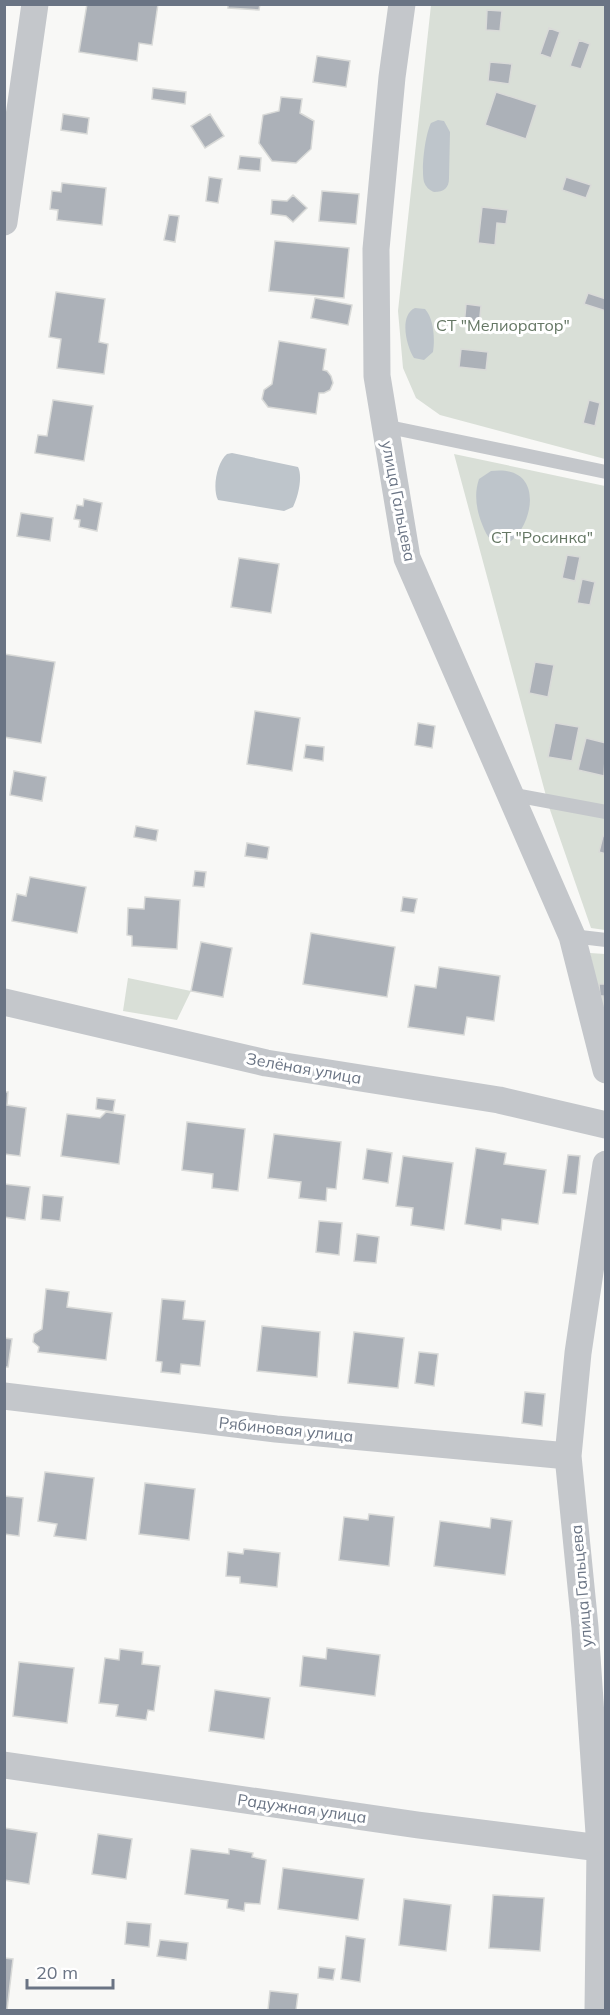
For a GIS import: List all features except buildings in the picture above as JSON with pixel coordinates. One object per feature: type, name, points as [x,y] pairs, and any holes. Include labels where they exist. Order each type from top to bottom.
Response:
[{"type":"street","points":[[4,222],[35,4]]},
{"type":"street","name":"улица Гальцева","points":[[402,4],[376,249],[377,376],[407,558],[572,936],[606,1070]]},
{"type":"street","name":"Зелёная улица","points":[[4,1002],[266,1063],[499,1100],[606,1125]]},
{"type":"street","name":"улица Гальцева","points":[[598,2010],[600,1848],[585,1627],[568,1456],[578,1353],[606,1164]]},
{"type":"street","name":"Рябиновая улица","points":[[4,1396],[276,1429],[568,1456]]},
{"type":"street","name":"Радужная улица","points":[[4,1765],[418,1825],[600,1848]]},
{"type":"lane","points":[[384,426],[606,472]]},
{"type":"lane","points":[[509,794],[606,812]]},
{"type":"lane","points":[[572,936],[606,940]]},
{"type":"green space","name":"СТ \"Мелиоратор\"","points":[[431,5],[605,5],[605,459],[440,415],[416,398],[403,368],[398,311]]},
{"type":"green space","name":"СТ \"Росинка\"","points":[[454,454],[605,486],[605,930],[591,928],[549,807]]},
{"type":"green space","points":[[590,953],[605,954],[605,1020]]},
{"type":"green space","points":[[128,978],[191,991],[177,1020],[123,1011]]},
{"type":"shaded area","points":[[438,120],[444,121],[450,132],[449,178],[445,189],[434,192],[424,182],[423,161],[429,128],[431,123]]},
{"type":"shaded area","points":[[415,308],[425,309],[433,329],[433,352],[424,360],[414,358],[407,339],[407,317]]},
{"type":"shaded area","points":[[232,453],[298,467],[299,487],[293,507],[284,511],[218,500],[215,489],[218,469],[223,458]]},
{"type":"shaded area","points":[[491,471],[515,473],[527,485],[530,502],[526,520],[517,535],[505,544],[493,541],[482,524],[477,507],[476,495],[479,479]]}]
